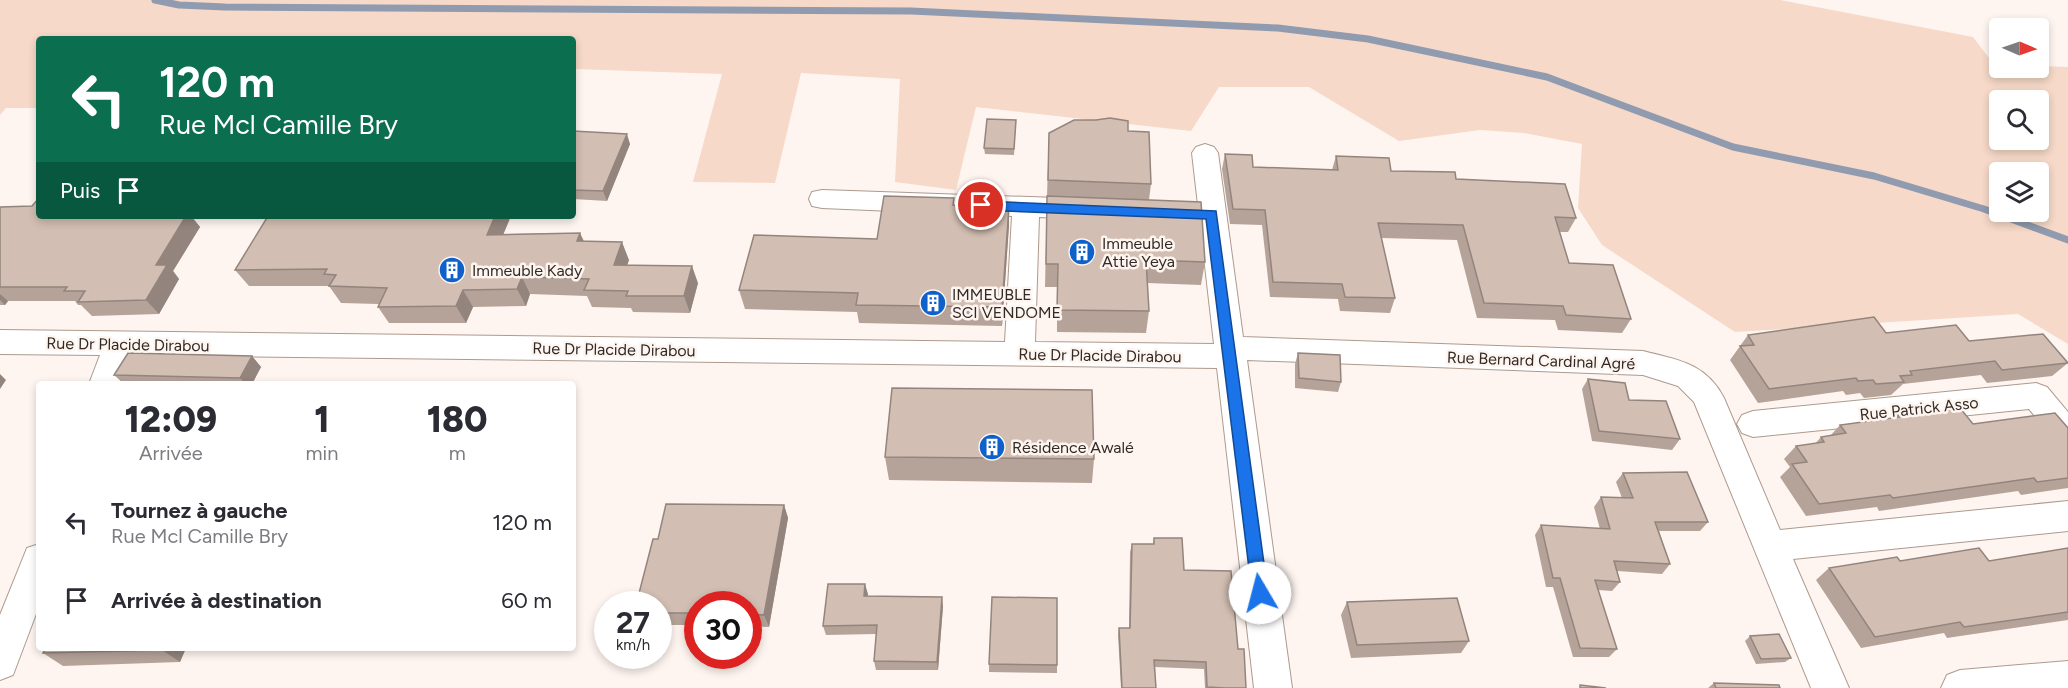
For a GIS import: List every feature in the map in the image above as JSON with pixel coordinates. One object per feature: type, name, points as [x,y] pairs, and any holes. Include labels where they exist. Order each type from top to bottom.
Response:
[{"type":"street","points":[[1205,153],[1200,214],[1228,352],[1273,688]]},
{"type":"street","points":[[822,199],[1107,210]]},
{"type":"street","points":[[1019,354],[1026,207]]},
{"type":"street","name":"Rue Dr Placide Dirabou","points":[[0,342],[1019,354],[1228,352]]},
{"type":"street","points":[[105,381],[119,344]]},
{"type":"street","name":"Rue Bernard Cardinal Agré","points":[[1228,352],[1643,363],[1692,379],[1703,388],[1772,546],[1830,688]]},
{"type":"street","name":"Rue Patrick Asso","points":[[1753,424],[2036,396],[2068,434]]},
{"type":"street","points":[[1772,546],[2068,516]]},
{"type":"street","points":[[0,663],[36,567]]},
{"type":"street","points":[[1960,688],[2068,679]]},
{"type":"shaded area","points":[[0,0],[1780,0],[1973,37],[1989,58],[1989,78],[2049,78],[2049,66],[2068,67],[2068,344],[2018,314],[1735,332],[1602,245],[1578,208],[1582,144],[1524,133],[1480,130],[1399,141],[1309,87],[1219,87],[1191,131],[976,107],[956,190],[895,182],[900,79],[801,73],[775,183],[693,182],[722,74],[576,69],[576,36],[36,36],[36,108],[6,108],[0,115]]},
{"type":"building","points":[[1110,118],[1128,121],[1128,131],[1149,132],[1151,184],[1048,180],[1049,133],[1074,120]]},
{"type":"building","points":[[987,119],[1016,120],[1014,149],[984,148]]},
{"type":"building","points":[[576,131],[627,134],[603,191],[576,190]]},
{"type":"building","points":[[1225,154],[1252,155],[1253,167],[1338,170],[1336,156],[1389,158],[1391,171],[1455,172],[1456,179],[1565,184],[1576,218],[1555,217],[1569,263],[1613,265],[1631,319],[1566,315],[1563,306],[1484,303],[1463,225],[1378,223],[1395,298],[1345,297],[1342,284],[1273,282],[1265,210],[1233,209]]},
{"type":"building","points":[[884,196],[954,198],[953,205],[1009,206],[1002,307],[856,305],[858,293],[739,290],[754,235],[877,239]]},
{"type":"building","points":[[1047,196],[1201,202],[1205,262],[1146,260],[1149,311],[1057,310],[1058,264],[1046,264]]},
{"type":"building","points":[[36,201],[36,219],[184,219],[156,265],[167,265],[146,300],[78,302],[85,291],[64,291],[67,287],[0,287],[0,207],[32,206]]},
{"type":"building","points":[[266,219],[494,219],[487,235],[580,233],[577,241],[622,242],[614,265],[692,266],[684,296],[626,296],[628,291],[584,290],[589,279],[522,277],[517,289],[463,290],[456,306],[378,307],[387,288],[329,286],[336,275],[324,274],[327,269],[235,270]]},
{"type":"building","points":[[1874,317],[1886,333],[1956,325],[1969,341],[2043,334],[2068,363],[2002,370],[1995,361],[1910,371],[1912,375],[1900,376],[1904,382],[1876,384],[1873,380],[1858,381],[1856,378],[1769,389],[1740,346],[1754,345],[1748,335]]},
{"type":"building","points":[[128,353],[252,356],[240,378],[114,375]]},
{"type":"building","points":[[1298,353],[1340,355],[1341,382],[1299,378]]},
{"type":"building","points":[[1588,379],[1625,383],[1629,400],[1666,401],[1680,439],[1599,431]]},
{"type":"building","name":"Résidence Awalé","points":[[892,388],[1092,390],[1094,459],[885,457]]},
{"type":"building","points":[[1960,408],[1973,424],[2055,413],[2068,428],[2068,478],[2037,482],[2034,478],[1893,498],[1890,495],[1819,504],[1792,464],[1807,462],[1796,446],[1824,442],[1821,437],[1846,433],[1840,425],[1900,417],[1897,413],[1926,410],[1928,413]]},
{"type":"building","points":[[1687,472],[1708,522],[1655,522],[1670,564],[1614,561],[1620,582],[1595,580],[1617,649],[1580,648],[1560,578],[1553,578],[1541,525],[1610,529],[1601,497],[1633,498],[1623,473]]},
{"type":"building","points":[[666,504],[784,505],[764,615],[762,615],[762,591],[684,591],[684,613],[672,613],[672,591],[640,591],[653,539],[658,539]]},
{"type":"building","points":[[1154,538],[1182,538],[1184,570],[1231,571],[1238,649],[1244,649],[1246,688],[1207,687],[1206,662],[1154,660],[1156,688],[1122,688],[1119,628],[1130,628],[1132,544],[1154,544]]},
{"type":"building","points":[[1979,548],[1989,561],[2068,548],[2068,612],[1964,627],[1960,622],[1875,637],[1829,568],[1897,557],[1900,561]]},
{"type":"building","points":[[828,584],[865,584],[864,596],[942,597],[937,662],[874,661],[877,625],[823,626]]},
{"type":"building","points":[[992,597],[1057,598],[1057,665],[989,664]]},
{"type":"building","points":[[1457,598],[1469,641],[1357,645],[1347,602]]},
{"type":"building","points":[[1779,634],[1791,658],[1761,659],[1750,636]]},
{"type":"building","points":[[44,651],[122,651],[43,653]]},
{"type":"building","points":[[1714,683],[1779,685],[1780,688],[1716,688]]},
{"type":"building","points":[[1580,685],[1606,688],[1580,688]]},
{"type":"waterway","points":[[155,0],[179,5],[225,7],[911,11],[1278,28],[1368,39],[1547,77],[1733,147],[1874,176],[1984,209],[2068,240]]},
{"type":"place","name":"Immeuble Attie Yeya","points":[[1082,252]]},
{"type":"place","name":"Immeuble Kady","points":[[452,270]]},
{"type":"place","name":"IMMEUBLE SCI VENDOME","points":[[933,303]]},
{"type":"place","name":"Résidence Awalé","points":[[992,447]]},
{"type":"route","points":[[981,205],[1212,214],[1260,593]]}]
